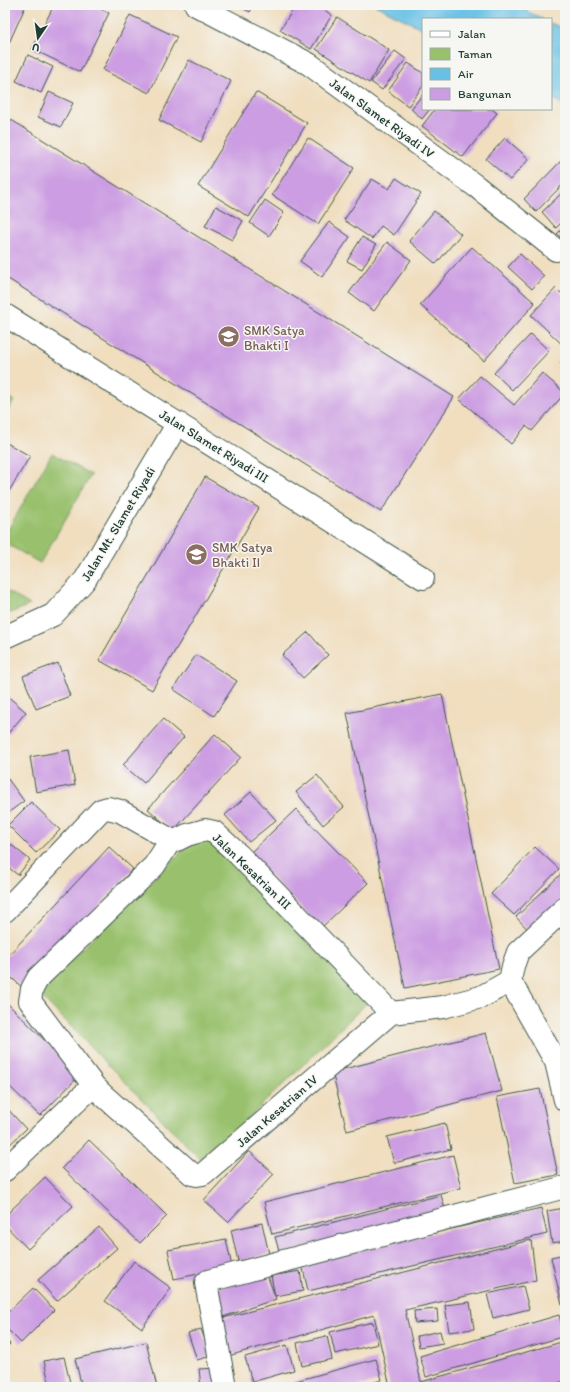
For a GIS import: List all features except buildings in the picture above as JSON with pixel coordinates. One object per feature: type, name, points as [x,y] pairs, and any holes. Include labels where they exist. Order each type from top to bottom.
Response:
[{"type":"street","name":"Jalan Slamet Riyadi IV","points":[[196,5],[309,64],[477,187],[556,250]]},
{"type":"street","name":"Jalan Slamet Riyadi III","points":[[5,315],[423,578]]},
{"type":"street","name":"Jalan Mt. Slamet Riyadi","points":[[5,637],[53,615],[85,580],[178,424]]},
{"type":"street","points":[[5,911],[101,810],[108,808],[120,810],[171,840]]},
{"type":"street","name":"Jalan Kesatrian III","points":[[171,840],[177,840],[205,830],[219,835],[391,1013]]},
{"type":"street","name":"Jalan Kesatrian IV","points":[[171,840],[154,866],[38,978],[32,989],[30,1001],[94,1086],[192,1174],[203,1174],[391,1013]]},
{"type":"street","points":[[565,908],[518,952],[510,981],[561,1061],[565,1100]]},
{"type":"street","points":[[542,929],[565,922]]},
{"type":"street","points":[[391,1013],[443,1007],[481,997],[510,981]]},
{"type":"street","points":[[5,1170],[94,1086]]},
{"type":"street","points":[[225,1387],[207,1281],[565,1187]]},
{"type":"green space","points":[[5,395],[14,401],[5,416]]},
{"type":"green space","points":[[52,453],[91,475],[40,563],[5,543],[5,535]]},
{"type":"green space","points":[[5,590],[30,605],[5,615]]},
{"type":"green space","points":[[201,833],[367,1003],[203,1162],[37,992]]},
{"type":"water","points":[[375,5],[514,5],[541,18],[422,18],[422,28]]},
{"type":"water","points":[[552,23],[565,29],[565,106],[552,98]]},
{"type":"place","name":"SMK Satya Bhakti I","points":[[229,337]]},
{"type":"place","name":"SMK Satya Bhakti II","points":[[197,554]]}]
